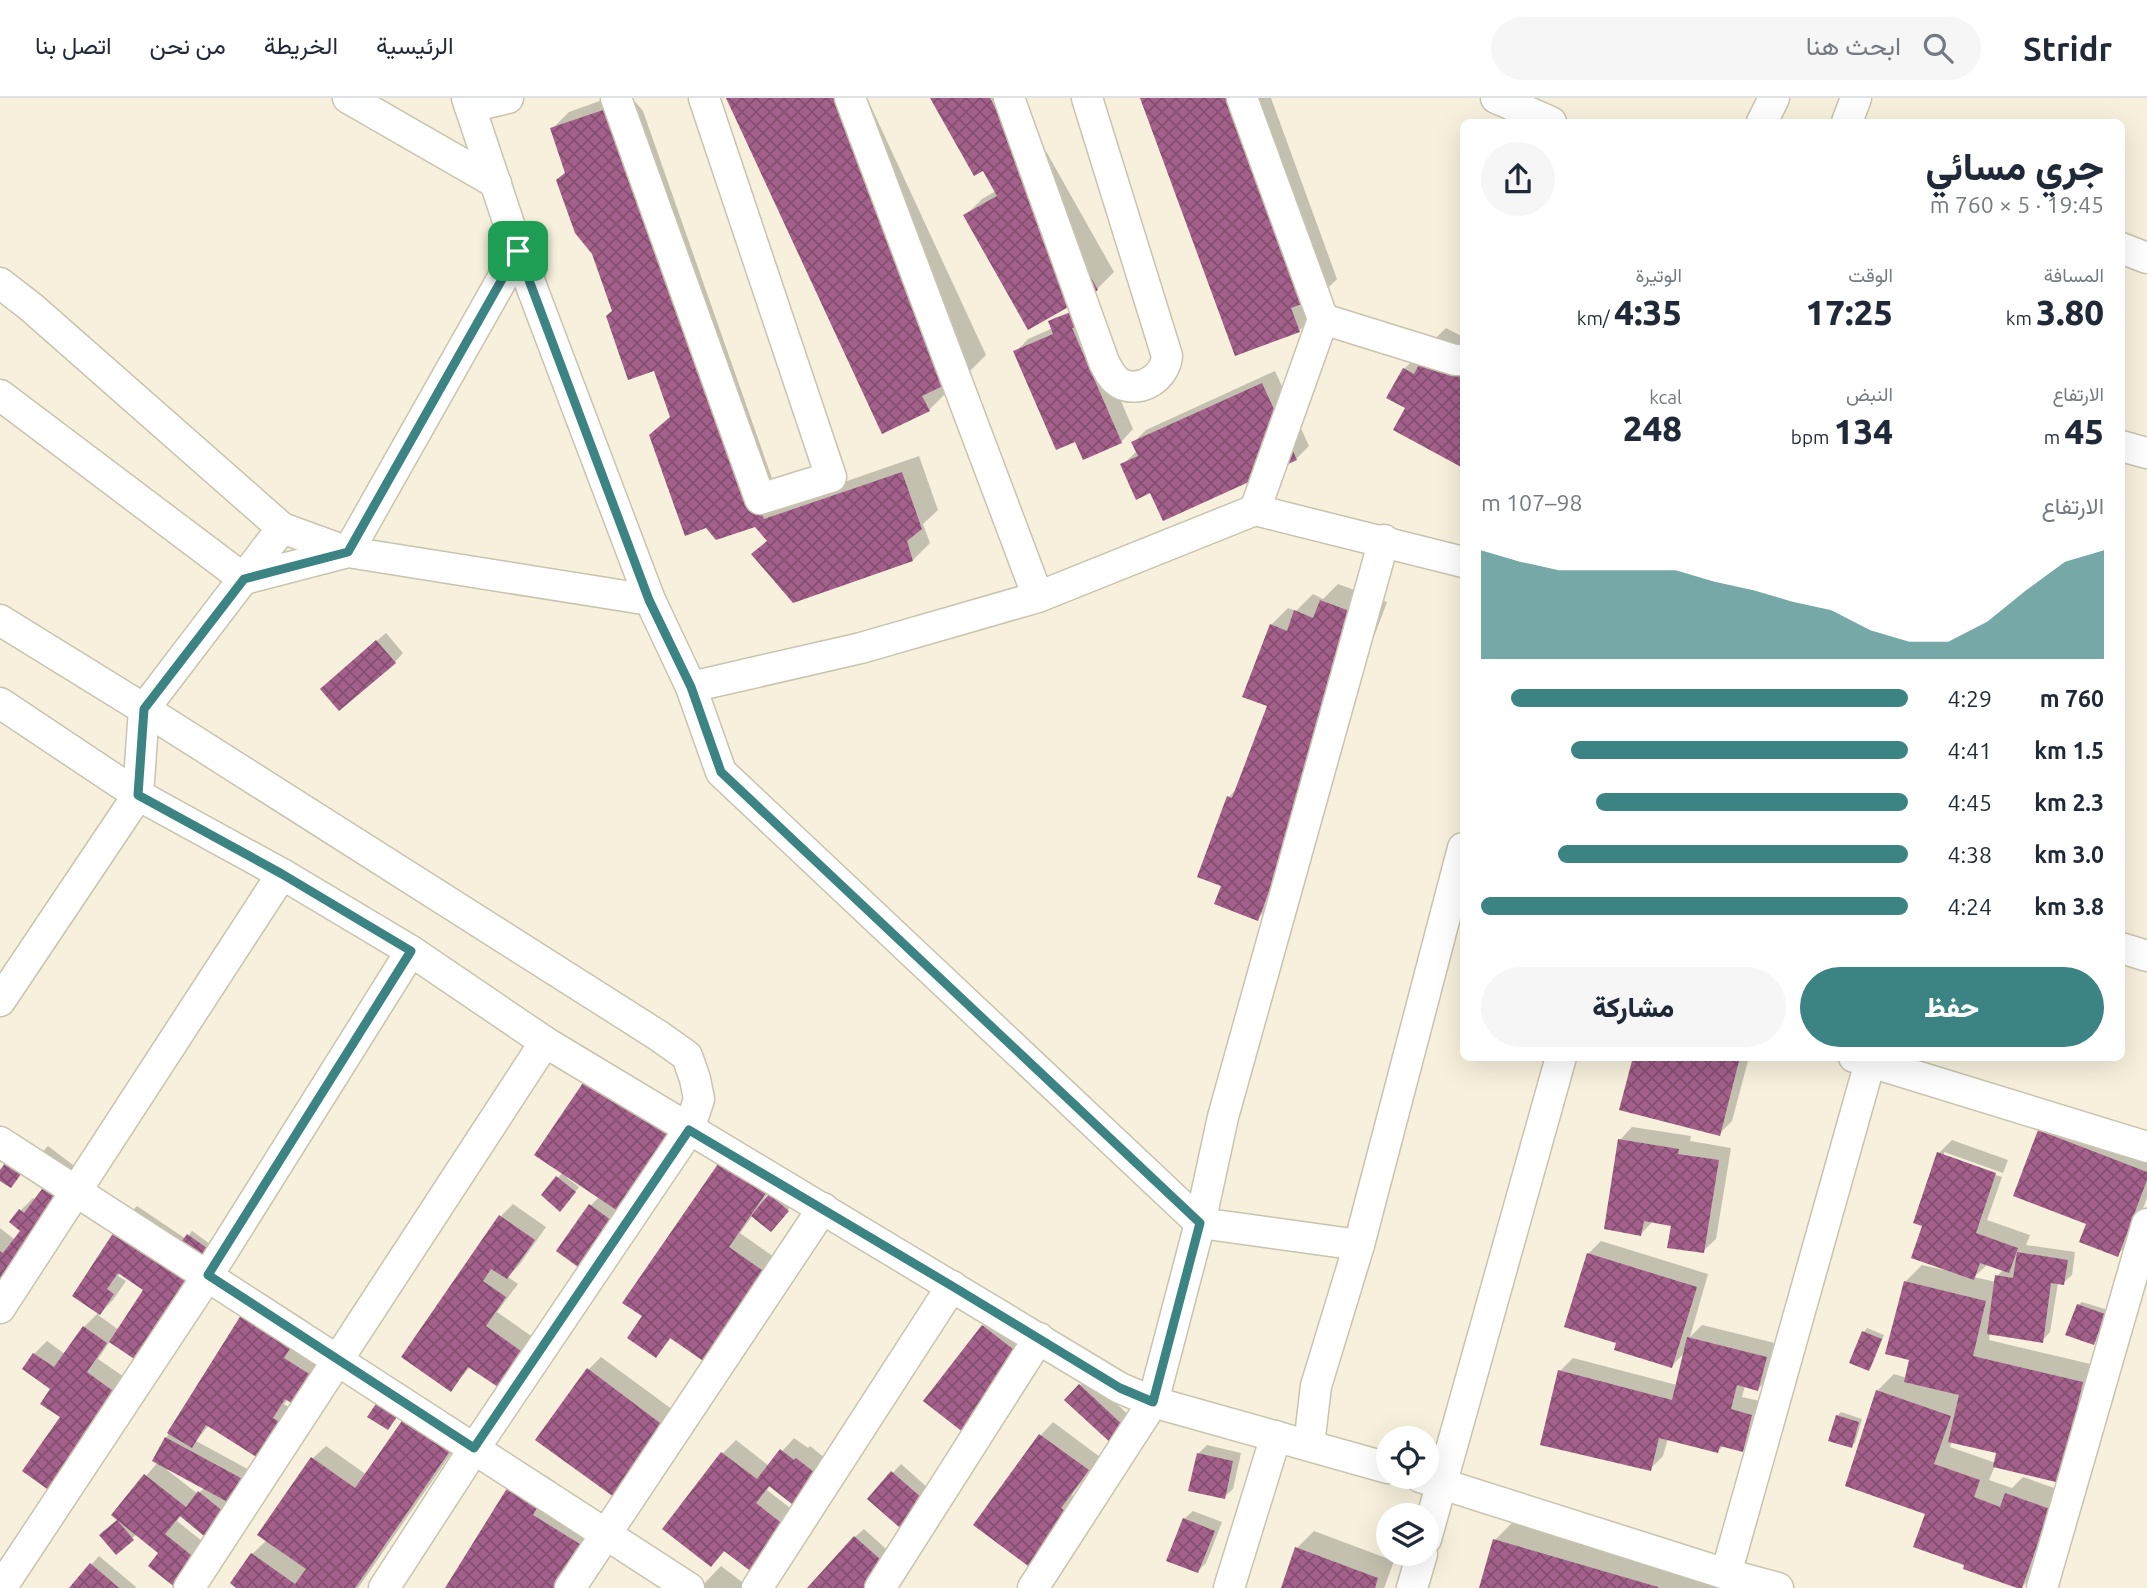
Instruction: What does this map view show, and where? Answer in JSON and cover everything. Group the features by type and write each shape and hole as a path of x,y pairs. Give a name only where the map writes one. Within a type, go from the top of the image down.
{"street":[{"path":"348,98 496,183"},
{"path":"508,98 469,103 518,251 649,600 691,687 721,772 1200,1223 1359,1245"},
{"path":"616,98 760,499 831,477 704,98"},
{"path":"850,98 1038,597"},
{"path":"1009,98 1104,362 1112,376 1122,384 1138,386 1150,383 1160,374 1166,366 1167,356 1087,98"},
{"path":"1242,98 1322,319 1255,510"},
{"path":"1496,98 1544,119"},
{"path":"1764,119 1774,98"},
{"path":"1847,119 1856,98"},
{"path":"2125,250 2147,258"},
{"path":"244,579 348,552 518,251"},
{"path":"0,283 282,528 348,552 649,600"},
{"path":"1322,319 1460,360"},
{"path":"0,395 244,579"},
{"path":"2125,447 2147,453"},
{"path":"691,687 861,649 1038,597 1255,510 1384,540 1460,561"},
{"path":"0,1001 138,795 144,709 282,528"},
{"path":"1033,1588 1153,1402 1200,1223 1223,1116 1384,540"},
{"path":"0,620 687,1056 699,1098 689,1130 474,1448 384,1588"},
{"path":"2,708 138,795 282,874 411,951 545,1042 1120,1388 1153,1402 1376,1465"},
{"path":"1309,1445 1316,1386 1359,1245 1460,859"},
{"path":"0,1308 282,874"},
{"path":"2125,949 2147,956"},
{"path":"1,1588 208,1275 411,951"},
{"path":"189,1588 545,1042"},
{"path":"1439,1454 1560,1061"},
{"path":"1727,1574 1861,1061"},
{"path":"1868,1061 2147,1147"},
{"path":"0,1142 689,1588"},
{"path":"570,1588 823,1208"},
{"path":"2042,1588 2147,1224"},
{"path":"757,1588 952,1286"},
{"path":"880,1588 1039,1338"},
{"path":"1229,1588 1276,1436"},
{"path":"1439,1483 1778,1588"},
{"path":"1412,1588 1418,1566"}],"building":[{"path":"726,98 843,98 970,373 922,396 930,411 882,434"},
{"path":"930,98 990,98 1098,290 1028,330 963,215 997,196 983,171 974,176"},
{"path":"1140,98 1248,98 1321,297 1291,308 1300,332 1235,356"},
{"path":"609,108 736,438 764,519 902,472 922,529 907,541 913,561 793,603 751,554 767,541 755,527 716,540 706,528 685,536 649,435 670,417 654,371 628,380 606,316 612,311 592,254 575,233 556,180 565,173 550,128"},
{"path":"1069,313 1075,327 1072,328 1122,443 1083,460 1075,442 1056,450 1013,351 1053,334 1048,321"},
{"path":"1432,340 1460,355 1460,466 1393,430 1405,408 1386,398 1403,368 1414,374"},
{"path":"1262,383 1297,460 1163,521 1150,493 1136,500 1120,464 1138,456 1131,442"},
{"path":"1320,600 1371,619 1258,921 1214,904 1221,886 1197,877 1227,796 1232,798 1267,706 1242,697 1270,624 1287,631 1294,610 1313,618"},
{"path":"376,640 396,663 339,711 320,689"},
{"path":"1632,1061 1739,1061 1720,1136 1619,1110"},
{"path":"589,1074 681,1136 627,1217 534,1155"},
{"path":"2038,1130 2147,1172 2147,1180 2118,1257 2079,1242 2086,1224 2013,1196"},
{"path":"1618,1139 1679,1149 1678,1154 1719,1160 1704,1253 1667,1248 1671,1226 1644,1221 1641,1236 1604,1229"},
{"path":"1937,1152 1996,1173 1976,1233 2018,1248 2009,1273 1980,1263 1974,1280 1911,1258 1922,1226 1913,1223"},
{"path":"8,1159 24,1170 11,1188 0,1181 0,1170"},
{"path":"720,1161 766,1193 729,1247 772,1277 715,1369 670,1338 656,1358 627,1338 642,1316 622,1303"},
{"path":"556,1176 576,1192 560,1212 541,1195"},
{"path":"45,1185 74,1188 0,1309 0,1251 3,1253 20,1231 9,1222 19,1209 24,1213"},
{"path":"769,1194 789,1211 771,1232 751,1216"},
{"path":"589,1204 619,1226 585,1272 556,1251"},
{"path":"499,1215 535,1240 507,1279 491,1269 483,1281 506,1297 486,1326 525,1354 501,1389 468,1367 451,1392 401,1357"},
{"path":"123,1218 216,1280 155,1373 109,1342 143,1290 118,1273 107,1289 114,1294 100,1315 72,1296"},
{"path":"187,1234 207,1248 199,1260 179,1245"},
{"path":"2017,1252 2068,1260 2064,1285 2051,1283 2043,1343 1987,1334 1995,1275 2013,1278"},
{"path":"1587,1253 1697,1287 1672,1368 1614,1350 1616,1343 1564,1327"},
{"path":"1904,1281 1986,1301 1973,1356 2083,1382 2060,1483 1993,1467 1996,1453 1948,1442 1959,1395 1904,1382 1909,1360 1885,1354"},
{"path":"248,1304 298,1336 284,1358 325,1384 307,1413 285,1399 273,1418 300,1435 277,1470 206,1425 192,1448 167,1433"},
{"path":"2077,1304 2105,1314 2094,1345 2065,1335"},
{"path":"982,1325 1032,1364 973,1440 923,1401"},
{"path":"83,1326 107,1343 87,1372 131,1404 64,1501 22,1471 60,1417 40,1404 50,1389 22,1369 33,1353 54,1367"},
{"path":"1862,1331 1882,1339 1869,1371 1849,1363"},
{"path":"1687,1337 1767,1357 1758,1391 1737,1385 1731,1409 1752,1415 1743,1452 1720,1446 1718,1453 1659,1438 1651,1471 1540,1445 1558,1370 1672,1400"},
{"path":"587,1368 676,1435 625,1505 535,1440"},
{"path":"1079,1384 1127,1429 1113,1445 1064,1400"},
{"path":"1876,1390 1951,1416 1934,1464 1980,1480 1974,1497 2000,1507 2005,1493 2050,1509 2022,1588 1963,1569 1964,1565 1913,1547 1925,1514 1845,1486"},
{"path":"384,1392 405,1405 388,1430 367,1417"},
{"path":"406,1415 452,1448 355,1588 236,1588 230,1583 251,1553 295,1584 306,1569 257,1535 311,1457 355,1488"},
{"path":"1836,1415 1859,1422 1852,1448 1828,1441"},
{"path":"1039,1434 1089,1470 1061,1508 1074,1518 1035,1571 973,1525"},
{"path":"165,1437 261,1489 248,1513 152,1461"},
{"path":"780,1449 829,1484 806,1515 769,1486 756,1503 795,1534 761,1579 724,1551 711,1567 662,1529 721,1452 757,1479"},
{"path":"1197,1453 1233,1461 1225,1499 1188,1491"},
{"path":"891,1471 938,1512 914,1540 867,1499"},
{"path":"144,1474 186,1507 198,1491 240,1525 221,1550 180,1516 165,1534 211,1571 176,1588 148,1566 158,1553 111,1515"},
{"path":"514,1477 544,1496 533,1515 596,1554 575,1588 445,1588"},
{"path":"1183,1518 1215,1531 1198,1573 1166,1561"},
{"path":"117,1520 134,1540 116,1555 99,1535"},
{"path":"854,1536 899,1576 888,1588 807,1588"},
{"path":"1493,1539 1658,1587 1658,1588 1479,1588"},
{"path":"1295,1547 1378,1578 1375,1588 1281,1588"},
{"path":"90,1563 119,1588 69,1588"}],"route":[{"path":"518,251 649,600 691,687 721,772 1200,1223 1153,1402 1120,1388 689,1130 474,1448 208,1275 411,951 282,874 138,795 144,709 244,579 348,552 518,251"}]}
